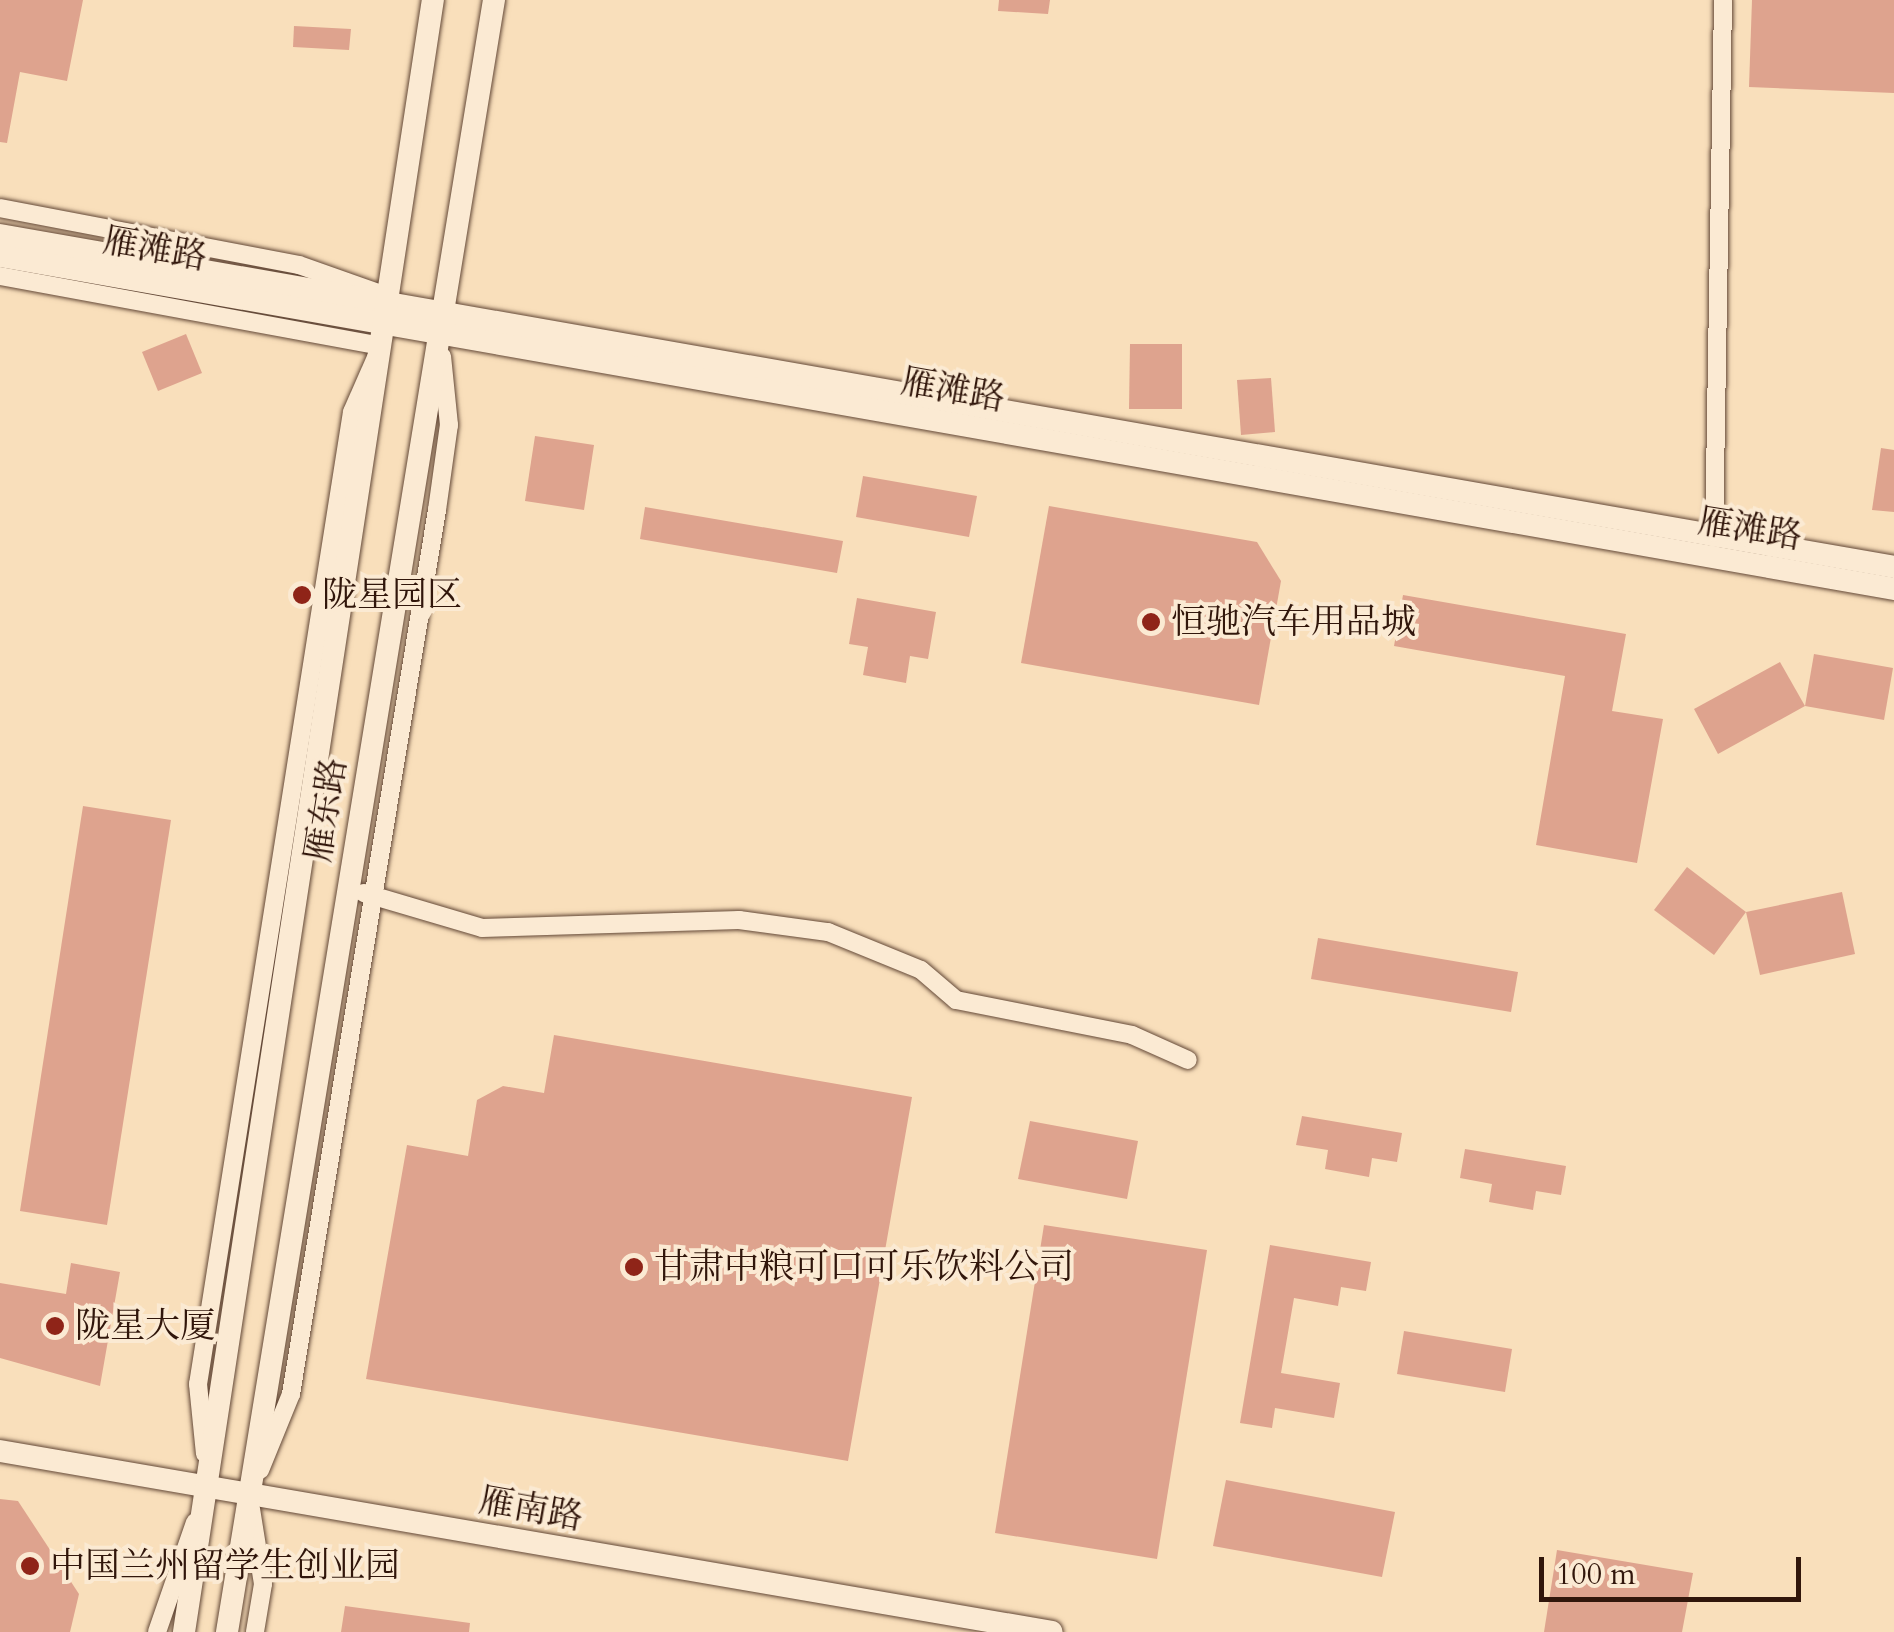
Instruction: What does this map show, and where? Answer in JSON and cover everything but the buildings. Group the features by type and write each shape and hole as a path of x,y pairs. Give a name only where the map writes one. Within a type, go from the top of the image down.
{"main road":[{"name":"雁东路","path":"184,1632 433,0"},
{"name":"雁东路","path":"227,1632 494,0"},
{"name":"雁滩路","path":"0,234 386,319"},
{"name":"雁滩路","path":"0,256 1894,567"},
{"name":"雁滩路","path":"441,326 1894,589"},
{"name":"雁南路","path":"0,1451 1052,1632"}],"street":[{"path":"1714,538 1723,0"},
{"name":"雁滩路","path":"0,208 299,265 386,319"},
{"name":"雁滩路","path":"0,276 386,319"},
{"path":"255,1632 263,1584 249,1496 291,1394 373,896 449,425 441,326"},
{"path":"349,888 482,928 739,920 828,932 920,970 956,1000 1132,1035 1188,1060"},
{"path":"156,1632 208,1488"}],"place":[{"name":"陇星园区","path":"302,595"},
{"name":"恒驰汽车用品城","path":"1151,622"},
{"name":"甘肃中粮可口可乐饮料公司","path":"634,1267"},
{"name":"陇星大厦","path":"55,1326"},
{"name":"中国兰州留学生创业园","path":"30,1566"}]}
